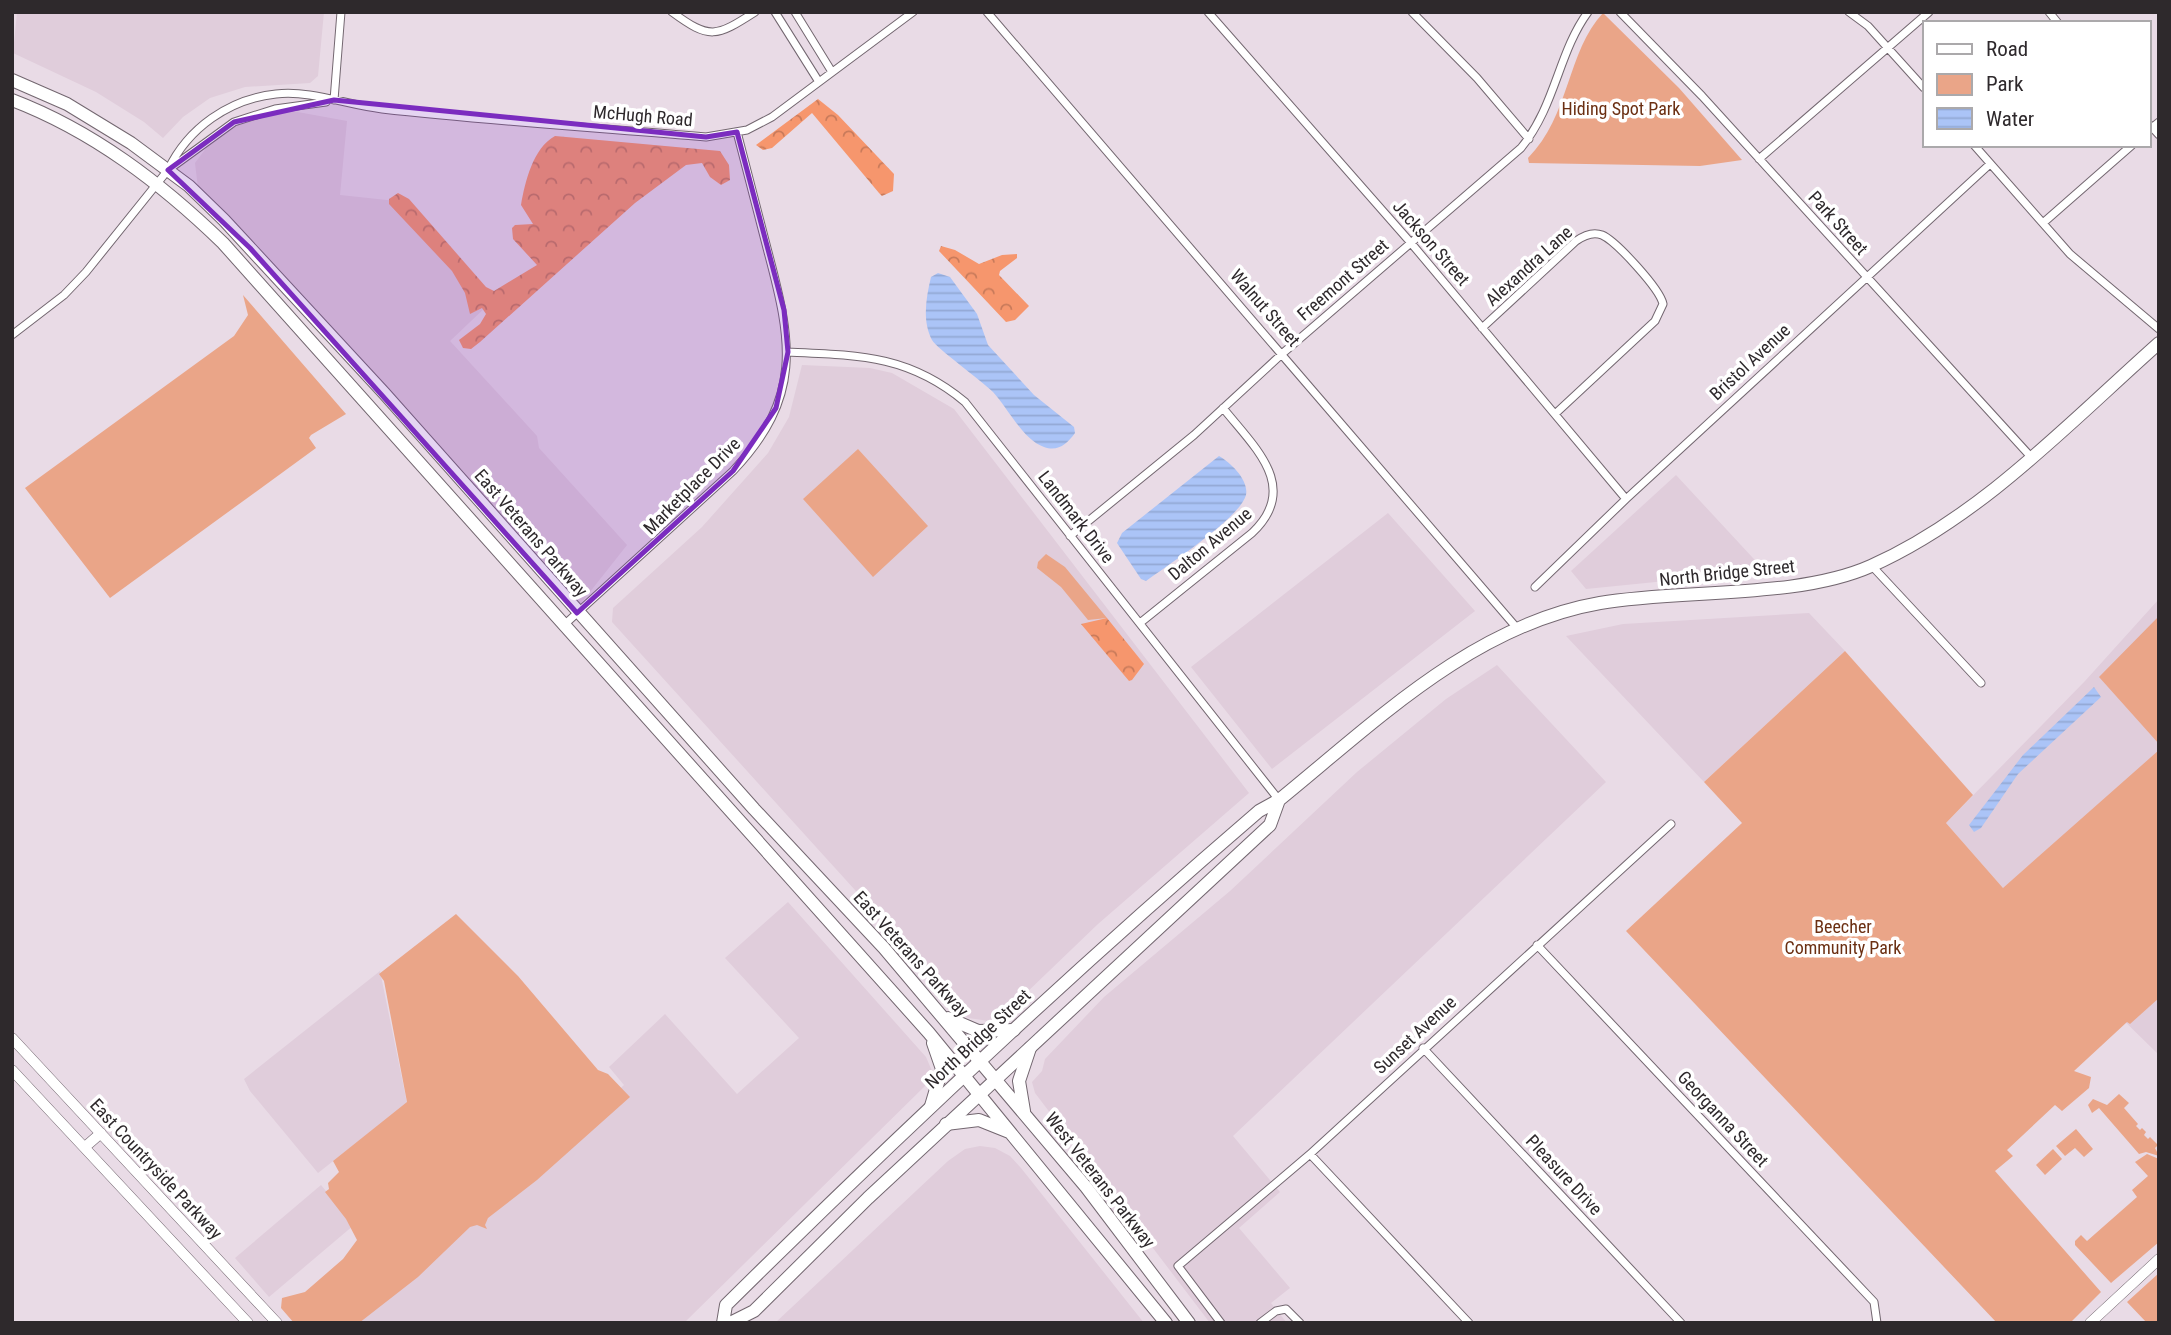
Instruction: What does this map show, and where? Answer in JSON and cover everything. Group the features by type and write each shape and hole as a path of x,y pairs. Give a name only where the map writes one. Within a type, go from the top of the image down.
{"main road":[{"name":"East Veterans Parkway","path":"12,80 102,124 196,192 384,393 578,613 981,1060"},
{"name":"East Veterans Parkway","path":"12,100 99,142 157,184 186,207 257,279 965,1074"},
{"name":"North Bridge Street","path":"723,1323 726,1305 931,1106 1138,915 1259,811 1279,800 1434,677 1516,627 1600,603 1798,584 1842,576 1872,566 1938,529 2031,457 2159,343"},
{"name":"North Bridge Street","path":"730,1323 754,1311 979,1093 1270,825 1279,800"},
{"path":"943,1015 978,1031 1014,1030"},
{"path":"929,1033 942,1069 931,1106"},
{"path":"1024,1112 1019,1081 1030,1046"},
{"name":"West Veterans Parkway","path":"981,1060 1112,1220 1189,1323"},
{"name":"West Veterans Parkway","path":"965,1074 1166,1323"},
{"path":"946,1125 979,1120 1013,1134"}],"street":[{"path":"334,100 341,12"},
{"path":"672,12 695,29 710,34 722,32 755,12"},
{"path":"775,12 819,82"},
{"path":"795,12 832,72"},
{"name":"McHugh Road","path":"12,335 64,295 168,170 179,147 199,127 230,107 278,94 334,100 379,109 706,137 737,132 772,117 913,12"},
{"name":"Walnut Street","path":"987,12 1516,627"},
{"name":"Jackson Street","path":"1208,12 1411,243 1626,499"},
{"path":"1412,12 1477,78 1529,139"},
{"name":"Freemont Street","path":"1070,536 1185,442 1529,139 1544,116 1574,38 1588,12"},
{"name":"Park Street","path":"1620,12 1667,59 2031,457"},
{"path":"1849,12 1889,47 1923,87"},
{"path":"1759,159 1928,12"},
{"name":"McHugh Road","path":"168,170 234,122 275,109 334,100"},
{"path":"2152,126 2159,135"},
{"name":"Marketplace Drive","path":"564,625 702,501 750,453 776,408 788,352 784,310 737,132"},
{"path":"1976,147 2091,274 2159,329"},
{"path":"2043,223 2130,147"},
{"name":"Bristol Avenue","path":"1535,587 1626,499 1990,164"},
{"name":"Alexandra Lane","path":"1482,328 1576,241 1588,234 1604,236 1657,290 1662,304 1655,321 1555,414"},
{"name":"Landmark Drive","path":"788,352 887,360 937,380 965,402 1279,800"},
{"name":"Dalton Avenue","path":"1140,623 1258,526 1275,501 1273,481 1265,461 1223,408"},
{"path":"1872,566 1981,683"},
{"name":"Sunset Avenue","path":"1221,1323 1178,1266 1310,1154 1671,824"},
{"name":"Georganna Street","path":"1537,945 1874,1301 1877,1321"},
{"name":"East Countryside Parkway","path":"12,1038 277,1323"},
{"name":"Pleasure Drive","path":"1423,1048 1681,1323"},
{"path":"12,1070 248,1323"},
{"path":"85,1147 100,1133"},
{"path":"1310,1154 1469,1323"},
{"path":"2091,1323 2159,1259"},
{"path":"1260,1323 1276,1311 1286,1309 1300,1323"}],"highlighted area":[{"path":"334,100 706,137 737,132 784,310 788,352 776,408 733,471 577,613 250,248 168,170 234,122"}],"shaded area":[{"path":"17,12 324,12 318,76 310,83 245,87 210,98 183,117 163,138 144,122 96,92 13,53"},
{"path":"292,111 347,121 340,195 396,201 489,304 450,341 537,436 539,448 627,545 578,607 198,188 195,163 210,143 234,125 260,116"},
{"path":"802,365 870,368 892,373 954,409 1249,793 1098,924 996,1022 968,1018 934,986 880,925 874,911 612,622 613,608 702,527 768,453 789,417"},
{"path":"1676,475 1765,571 1586,589 1571,571"},
{"path":"1388,513 1475,611 1272,769 1191,667"},
{"path":"2159,599 2159,1055 2012,911 2003,888 1946,823 2085,681"},
{"path":"1809,613 1845,651 1704,782 1566,636 1623,624"},
{"path":"1497,665 1606,782 1233,1136 1280,1192 1239,1228 1290,1288 1271,1303 1287,1323 1210,1323 1035,1093 1032,1082 1042,1071 1045,1059 1104,997 1230,891 1357,772 1446,699"},
{"path":"788,902 926,1057 932,1071 925,1086 684,1323 351,1323 474,1223 624,1085 609,1067 665,1014 737,1094 799,1038 725,958"},
{"path":"380,971 407,1103 318,1173 250,1091 244,1079"},
{"path":"980,1146 995,1148 1010,1156 1144,1323 775,1323 948,1161 965,1149"},
{"path":"321,1185 354,1225 269,1297 235,1258"}],"green space":[{"name":"Hiding Spot Park","path":"1603,13 1679,88 1742,160 1700,166 1529,163 1528,158 1542,141 1561,104 1582,46"},
{"path":"818,99 838,115 894,174 893,191 882,196 812,113 772,148 763,150 756,145"},
{"path":"555,136 720,151 729,165 730,180 721,185 710,177 702,163 686,165 635,203 480,342 471,349 463,348 459,340 480,324 486,314 482,308 470,314 465,293 452,271 389,204 389,199 398,193 409,199 486,287 494,291 537,265 513,239 512,228 515,225 533,224 521,205 525,186 536,157 547,141"},
{"path":"941,246 955,250 979,264 1002,255 1017,254 1017,258 1000,271 999,275 1029,306 1015,320 1006,322 939,251"},
{"path":"243,295 346,414 311,435 309,438 316,448 110,598 25,488 234,336 248,315"},
{"path":"858,449 928,526 873,577 803,499"},
{"path":"1046,554 1065,567 1107,618 1088,620 1061,587 1037,568 1038,562"},
{"path":"2159,616 2159,744 2099,677"},
{"path":"1107,618 1144,664 1132,680 1129,681 1081,624"},
{"name":"Beecher Community Park","path":"1845,651 1973,795 1946,823 2003,888 2159,750 2159,998 2130,1024 2127,1022 2074,1071 2091,1077 2089,1088 2062,1111 2055,1105 2007,1150 2013,1156 1995,1171 2101,1292 2070,1323 1997,1323 1626,931 1742,823 1704,782"},
{"path":"456,914 518,976 598,1070 608,1074 630,1097 537,1180 488,1218 485,1225 487,1229 477,1225 470,1227 418,1277 359,1323 294,1323 281,1308 282,1298 305,1292 343,1259 357,1240 346,1219 325,1192 329,1189 328,1183 339,1172 333,1161 407,1102 384,981 379,974"},
{"path":"2119,1094 2129,1103 2124,1108 2138,1124 2136,1126 2140,1130 2142,1128 2146,1132 2144,1135 2158,1145 2155,1148 2159,1156 2146,1152 2139,1154 2099,1108 2092,1113 2088,1105 2093,1099 2107,1105"},
{"path":"2076,1129 2093,1149 2084,1157 2075,1148 2065,1156 2056,1146"},
{"path":"2053,1149 2062,1159 2045,1175 2036,1165"},
{"path":"2147,1154 2159,1159 2159,1242 2111,1283 2075,1245 2075,1241 2081,1235 2087,1241 2137,1197 2132,1190 2148,1176 2135,1162"},
{"path":"2159,1273 2159,1323 2147,1323 2127,1302"}],"water":[{"path":"938,273 950,277 977,314 988,345 1034,395 1074,427 1075,433 1065,444 1058,448 1044,447 1029,438 993,392 932,340 927,325 926,301 931,277"},
{"path":"1219,456 1234,467 1245,484 1246,495 1241,505 1218,528 1186,553 1146,581 1141,579 1117,543 1122,533"},
{"path":"2094,687 2101,697 2018,774 1981,828 1974,832 1969,825 2023,755"}]}
